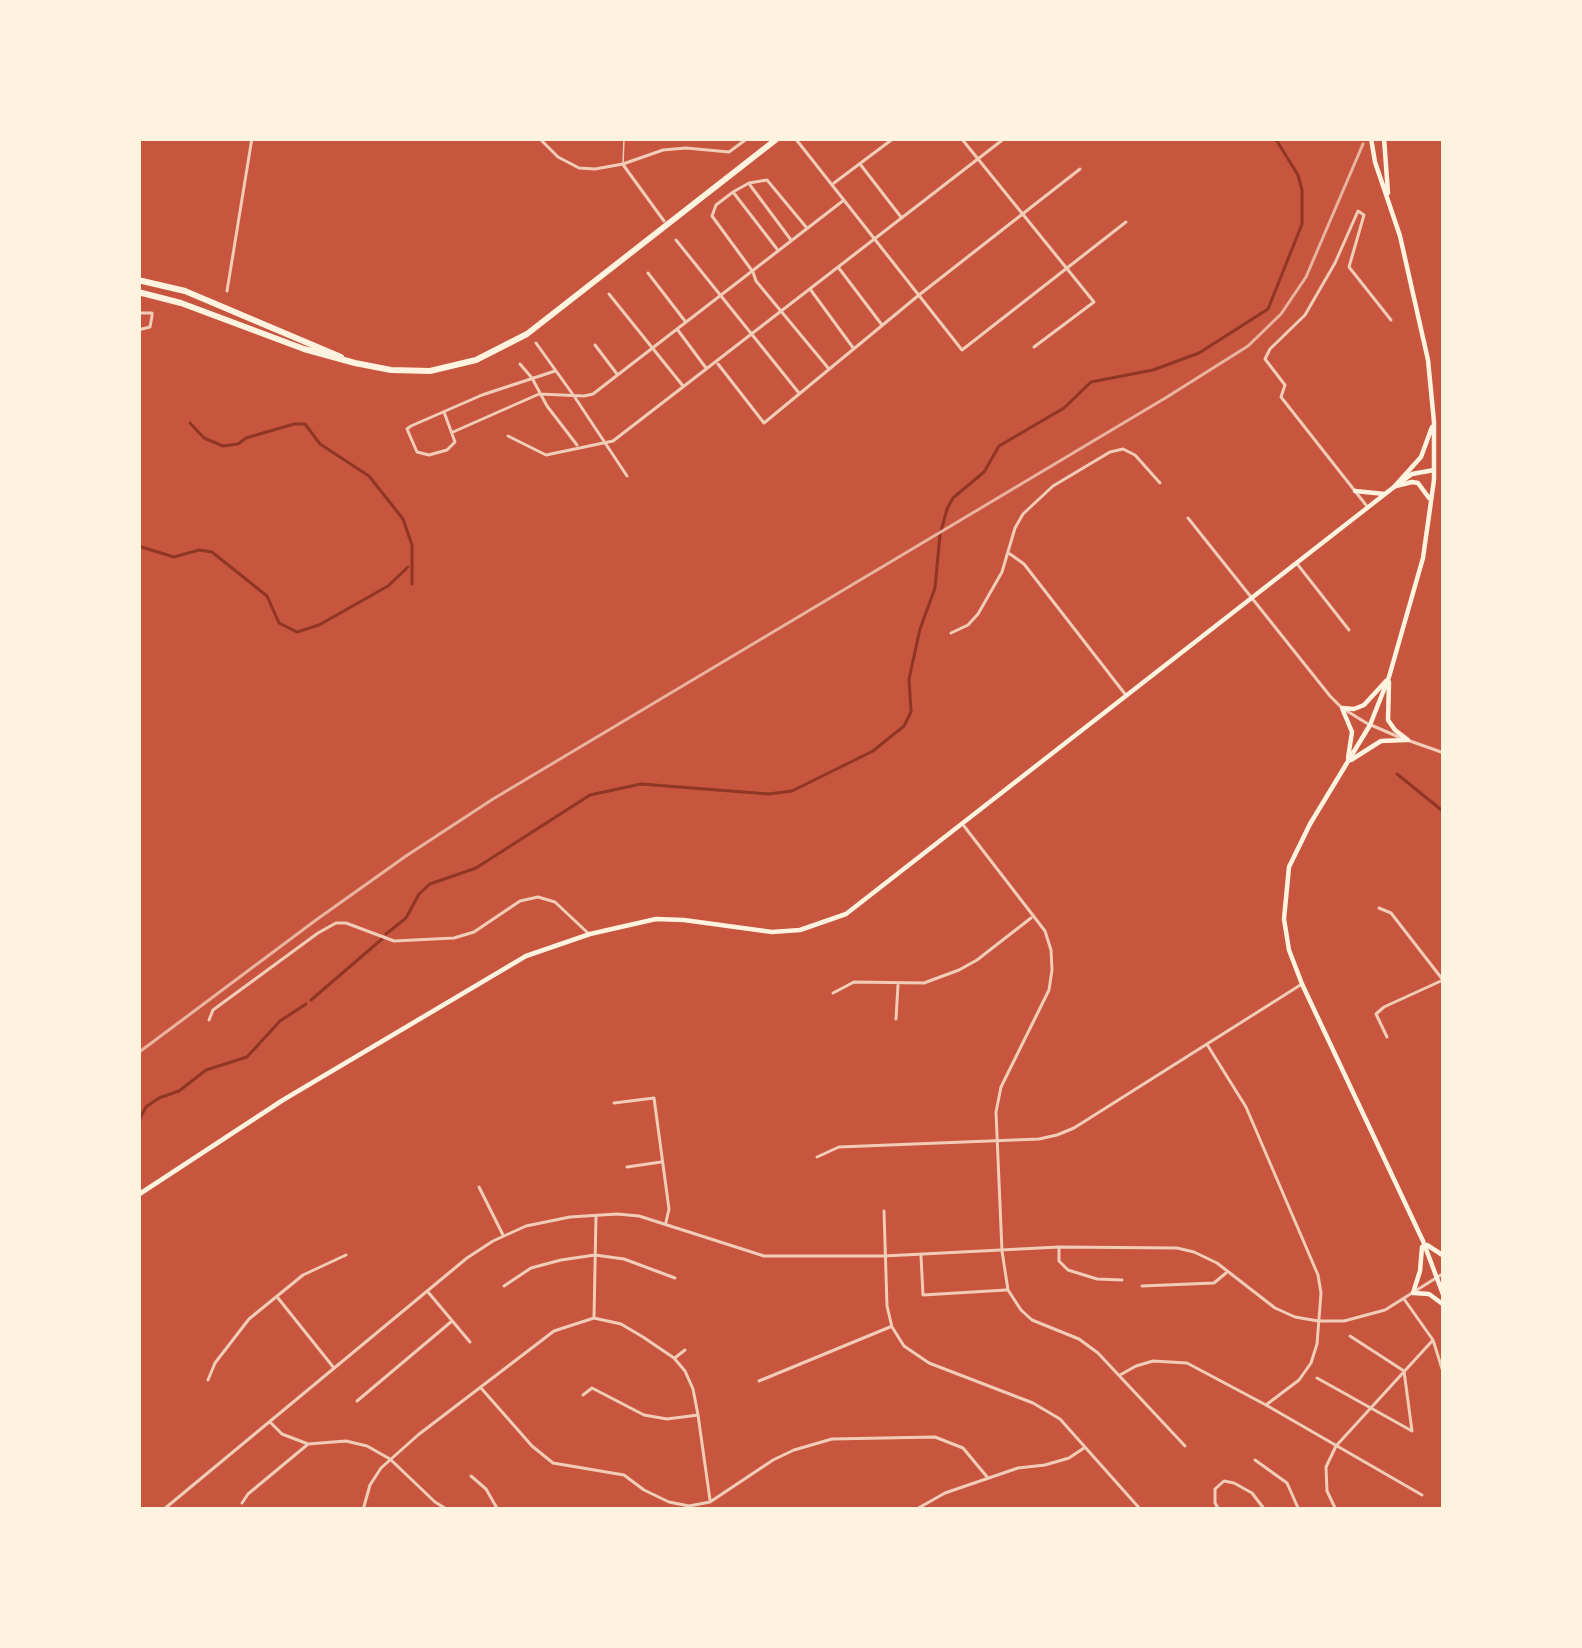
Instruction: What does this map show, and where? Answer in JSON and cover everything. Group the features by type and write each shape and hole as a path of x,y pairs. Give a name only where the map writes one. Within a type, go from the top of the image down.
{"highway":[{"path":"138,292 355,363 430,371 476,360 539,325 778,138"},
{"path":"138,280 184,291 355,363"}],"main road":[{"path":"1371,138 1427,360 1434,422 1431,504 1416,587 1389,676 1370,724 1289,867 1285,933 1302,983 1441,1275 1444,1301"},
{"path":"1384,138 1389,199"},
{"path":"1394,487 1421,457 1434,422"},
{"path":"138,1195 234,1130 503,968 543,950 656,920 772,932 800,930 846,914 1394,487 1412,474 1434,470"},
{"path":"1394,487 1418,483 1431,504"},
{"path":"1355,490 1385,494"},
{"path":"1342,708 1364,704 1389,676"},
{"path":"1389,676 1388,720 1408,740"},
{"path":"1342,708 1351,726 1347,764"},
{"path":"1347,764 1375,743 1408,740"},
{"path":"1423,1241 1444,1256"},
{"path":"1423,1241 1413,1294 1444,1301"}],"street":[{"path":"227,291 252,138"},
{"path":"538,138 579,168 623,164 663,150 729,152 748,138"},
{"path":"795,138 962,350 1126,222"},
{"path":"833,184 894,138"},
{"path":"961,138 1094,302 1034,347"},
{"path":"508,436 546,455 615,439 1005,138"},
{"path":"623,164 666,224"},
{"path":"860,164 902,219"},
{"path":"717,363 764,423 1079,169"},
{"path":"807,229 772,183 757,180 716,205 712,216 756,281 830,370"},
{"path":"749,183 793,241"},
{"path":"733,193 778,252"},
{"path":"452,432 539,394 593,394 845,200"},
{"path":"1368,508 1281,397 1285,385 1265,358 1305,315 1336,263 1358,211 1364,215 1349,267 1391,320"},
{"path":"676,240 800,395"},
{"path":"838,267 883,327"},
{"path":"648,273 686,323"},
{"path":"810,289 855,350"},
{"path":"609,295 684,388"},
{"path":"138,313 152,316 150,327 138,330"},
{"path":"677,329 708,370"},
{"path":"536,343 627,476"},
{"path":"595,345 618,375"},
{"path":"520,364 578,448"},
{"path":"444,412 454,442 447,450 425,456 413,448 406,429 444,412 482,395 555,371"},
{"path":"951,633 968,626 978,614 997,584 1016,528 1033,502 1053,486 1123,449 1135,455 1160,483"},
{"path":"1188,518 1342,708 1370,724 1444,752"},
{"path":"1008,553 1024,564 1126,697"},
{"path":"1297,564 1349,630"},
{"path":"963,825 1034,915 1051,950 1052,970 1040,1010 1001,1087 996,1112 1008,1290 1032,1320 1098,1353 1185,1446"},
{"path":"209,1020 213,1010 336,923 394,941 454,938 474,932 520,901 538,897 555,902 590,934"},
{"path":"1379,908 1391,913 1443,981 1376,1014 1387,1037"},
{"path":"833,993 854,982 924,983 959,970 1034,915"},
{"path":"896,1019 898,983"},
{"path":"817,1157 838,1148 1040,1139 1074,1128 1302,983"},
{"path":"1206,1043 1246,1107 1318,1275 1321,1293 1311,1363 1299,1380 1266,1405"},
{"path":"614,1102 654,1098 669,1209 665,1224"},
{"path":"627,1167 664,1162"},
{"path":"479,1186 504,1236"},
{"path":"884,1211 887,1306 892,1327 904,1346 928,1363 1033,1402 1060,1419 1140,1510"},
{"path":"594,1318 596,1214"},
{"path":"163,1510 467,1258 526,1226 596,1214 639,1216 764,1256 1177,1248 1195,1252 1228,1271 1275,1308 1318,1321 1366,1316 1441,1275"},
{"path":"1059,1247 1059,1261 1068,1270 1122,1280"},
{"path":"921,1254 923,1295 1008,1290"},
{"path":"208,1380 214,1364 249,1319 303,1275 346,1255"},
{"path":"504,1286 531,1268 595,1256 624,1259 675,1278"},
{"path":"1142,1286 1214,1283 1228,1271"},
{"path":"427,1290 470,1342"},
{"path":"277,1296 334,1367"},
{"path":"1404,1299 1433,1340 1444,1375"},
{"path":"363,1510 370,1485 418,1435 554,1331 594,1318 621,1324 674,1358 693,1389 710,1502"},
{"path":"357,1401 452,1321"},
{"path":"759,1382 892,1327"},
{"path":"1350,1336 1404,1371 1412,1431"},
{"path":"1336,1510 1327,1491 1326,1467 1336,1447 1433,1340"},
{"path":"674,1358 685,1350"},
{"path":"1119,1376 1153,1361 1187,1363 1422,1495"},
{"path":"1317,1378 1418,1438"},
{"path":"481,1388 553,1463 624,1475 669,1502 689,1506 710,1502 773,1460 832,1439 935,1437 963,1448 988,1478"},
{"path":"584,1395 592,1388 644,1415 667,1419 698,1415"},
{"path":"269,1421 282,1434 308,1444 367,1446 390,1459 448,1510"},
{"path":"242,1503 308,1444"},
{"path":"915,1510 945,1493 1018,1468 1070,1458 1085,1447"},
{"path":"1255,1460 1287,1484 1299,1510"},
{"path":"471,1477 498,1510"},
{"path":"1220,1510 1215,1489 1224,1481 1252,1493 1265,1510"}],"lane":[{"path":"623,164 624,138"}],"waterway":[{"path":"386,934 406,918 430,884 476,868 590,795 641,784 769,794 792,791 873,751 904,726 911,712 909,679 935,588 940,535 953,498 984,472 999,446 1064,408 1091,382 1153,370 1199,353 1268,309 1302,224 1298,175 1275,138"},
{"path":"190,423 204,438 223,446 305,424 320,444 369,476 403,519 412,545 412,584"},
{"path":"138,546 174,557 199,550 212,552 267,596 279,623 297,632 319,625 388,586 408,567"},
{"path":"1397,774 1444,812"},
{"path":"311,1000 382,939"},
{"path":"138,1133 146,1107 179,1091 206,1070 247,1057 280,1021 306,1004"}],"railway":[{"path":"138,1053 316,920 493,799 1248,346 1281,314 1306,277 1363,144"}]}
